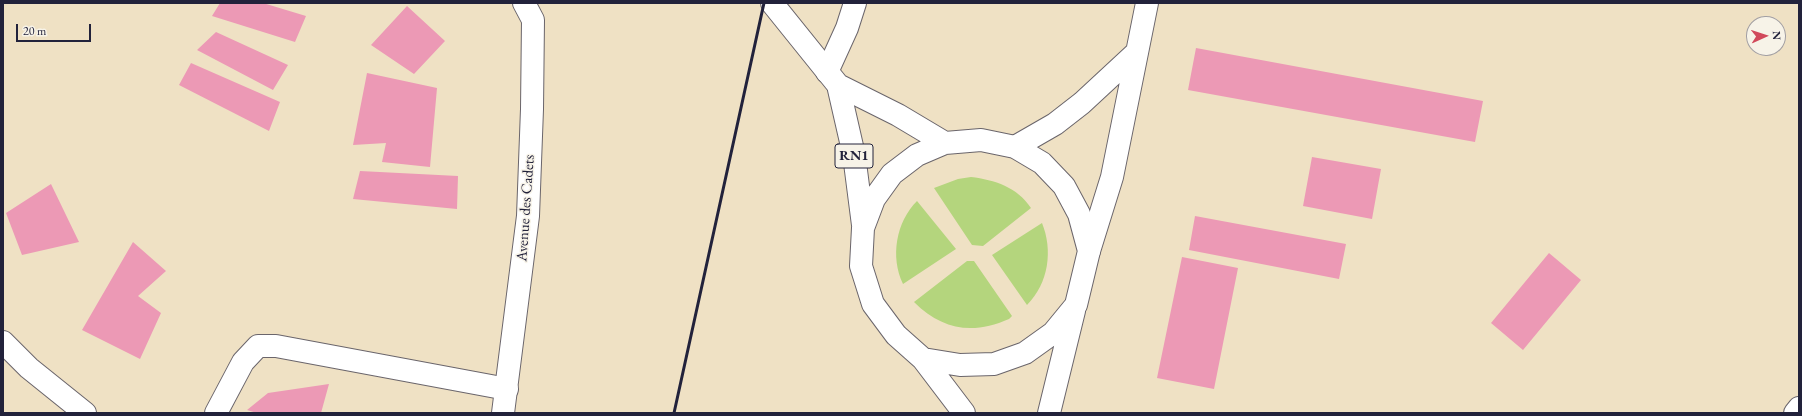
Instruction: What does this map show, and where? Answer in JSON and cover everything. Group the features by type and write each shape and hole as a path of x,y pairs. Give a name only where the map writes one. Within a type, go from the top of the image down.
{"main road":[{"name":"RN1","path":"772,3 833,78 945,143"},
{"path":"833,78 854,3"},
{"path":"1049,413 1089,251 1112,177 1147,3"},
{"name":"Avenue des Cadets","path":"502,413 507,389 528,216 532,109 532,9"},
{"path":"1015,148 1055,124 1082,103 1137,52"},
{"name":"RN1","path":"833,78 854,155 863,228"},
{"path":"964,413 923,359 896,335 873,304 861,266 863,228 874,199 892,174 917,155 945,143 981,140 1015,148 1042,163 1064,186 1079,214 1089,251"},
{"path":"923,359 960,366 994,364 1025,353 1053,333 1076,305"},
{"path":"3,342 29,368 85,413"},
{"path":"216,413 243,362 258,346 276,346 507,389"},
{"path":"1795,413 1799,408"}],"green space":[{"path":"971,177 989,180 1005,186 1019,195 1031,208 983,246 972,245 934,188 958,179"},
{"path":"917,201 956,249 903,284 897,263 897,240 904,219"},
{"path":"1042,223 1047,244 1047,266 1040,287 1027,305 992,255"},
{"path":"967,261 974,261 1012,316 1009,319 983,327 958,327 936,319 914,302"}],"building":[{"path":"220,3 263,3 306,16 295,42 212,16"},
{"path":"407,6 445,41 414,74 371,45"},
{"path":"216,32 288,65 273,90 197,50"},
{"path":"1196,48 1483,101 1475,142 1188,90"},
{"path":"191,63 280,102 269,131 179,85"},
{"path":"367,73 437,88 430,167 382,162 386,143 353,145"},
{"path":"1312,157 1381,169 1372,219 1303,206"},
{"path":"360,171 458,176 457,209 353,199"},
{"path":"51,184 79,242 22,255 6,213"},
{"path":"1195,216 1346,244 1339,279 1189,250"},
{"path":"133,242 166,271 138,296 161,313 140,359 82,330"},
{"path":"1549,253 1581,280 1523,350 1491,323"},
{"path":"1182,257 1238,268 1214,389 1157,378"},
{"path":"329,384 321,413 257,413 247,410 268,393"}],"railway":[{"path":"674,413 764,3"}]}
